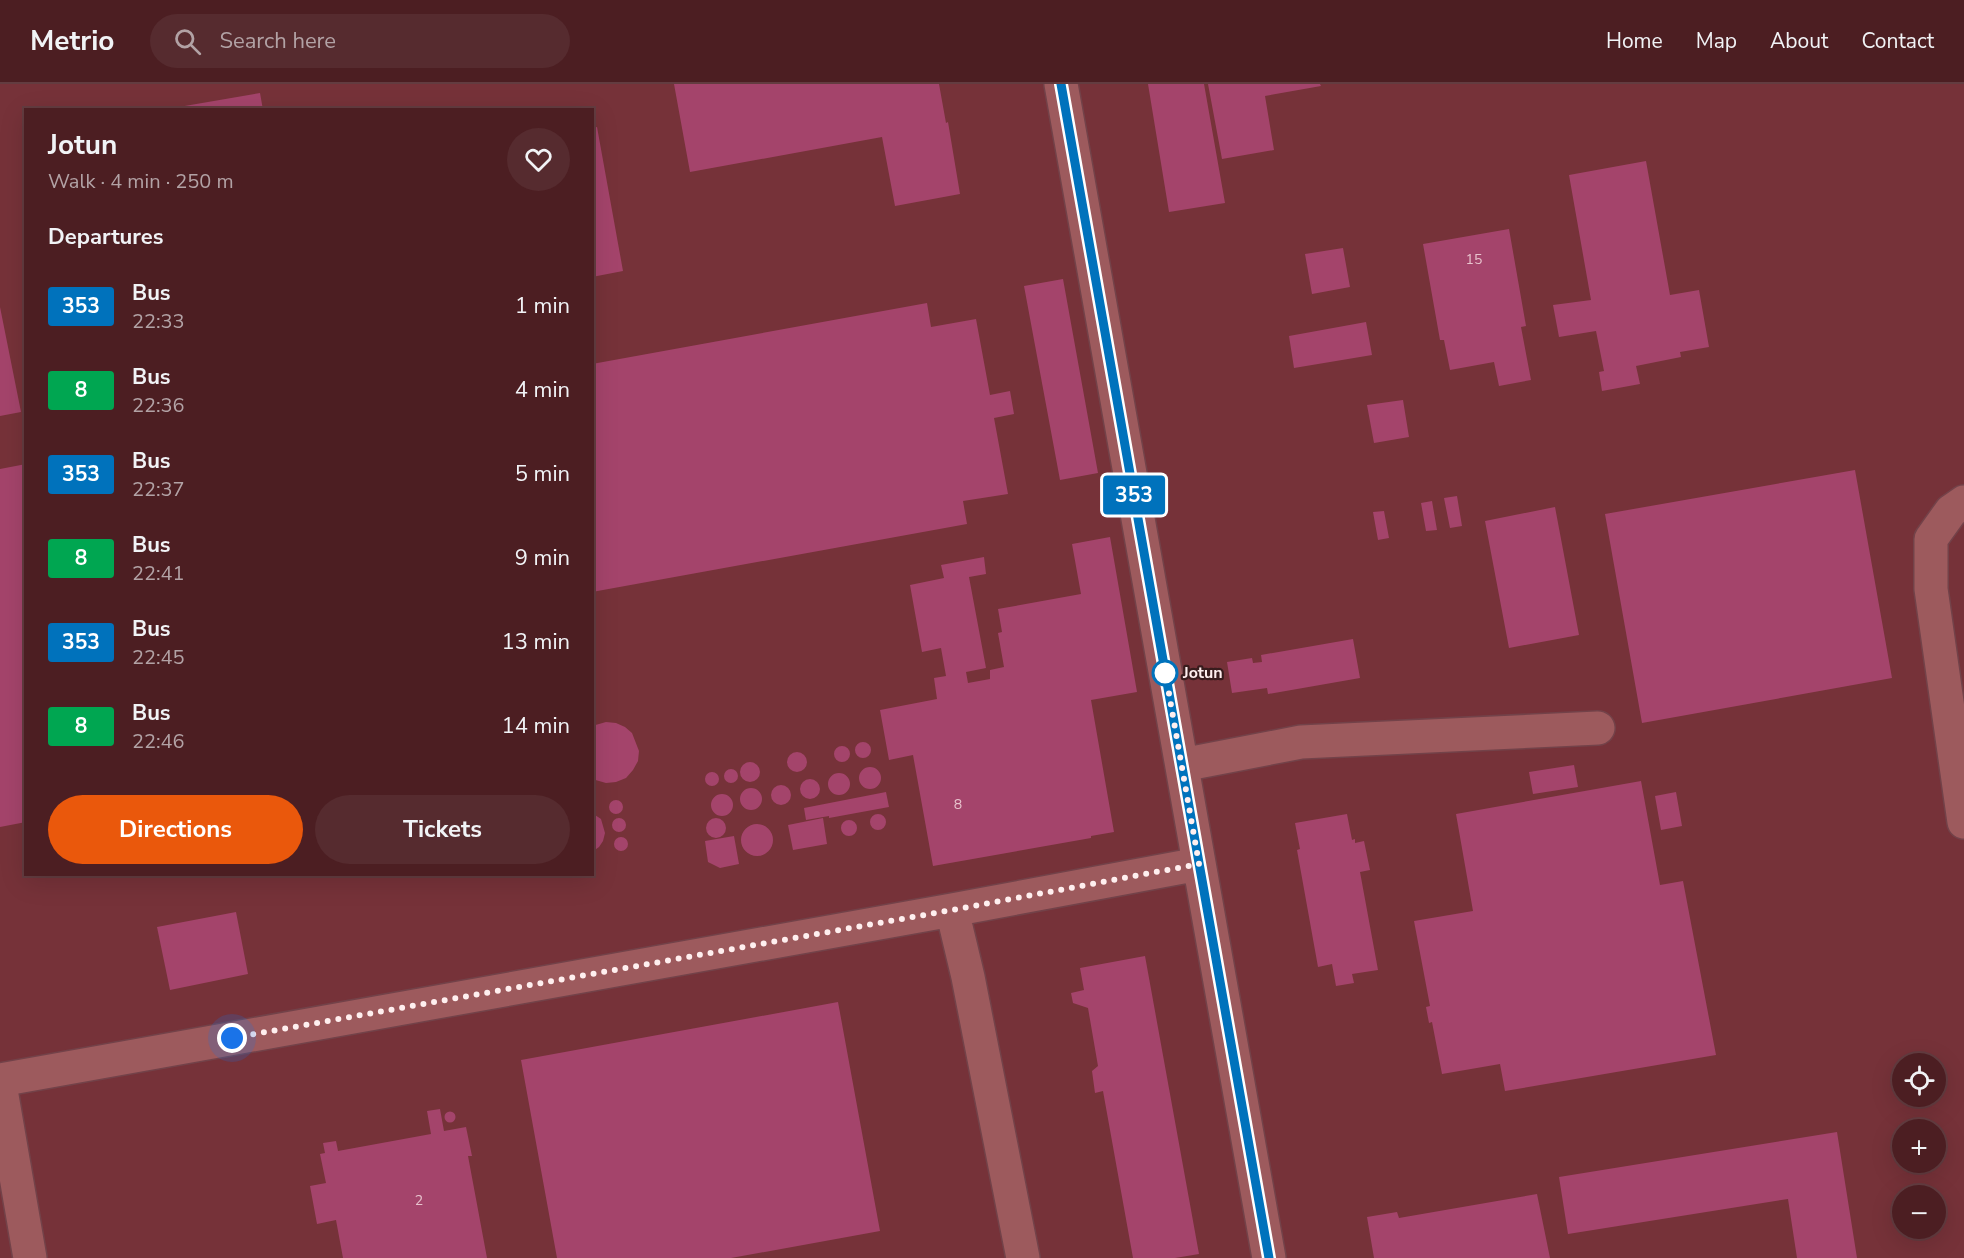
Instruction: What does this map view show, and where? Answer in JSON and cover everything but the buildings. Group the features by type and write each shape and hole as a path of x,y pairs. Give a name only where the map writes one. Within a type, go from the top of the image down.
{"street":[{"path":"1061,84 1269,1258"},
{"path":"1964,502 1951,511 1931,539 1931,589 1964,822"},
{"path":"1182,765 1301,742 1598,728"},
{"path":"0,1080 1199,864"},
{"path":"952,910 968,977 1023,1258"},
{"path":"0,1084 30,1258"}],"shaded area":[{"path":"0,84 1964,84 1964,1258 0,1258"}],"bus line":[{"name":"353","path":"1061,84 1269,1258"}],"place":[{"name":"Jotun","path":"1165,673"}],"route":[{"path":"232,1038 1199,864 1165,671 1165,673"}]}
